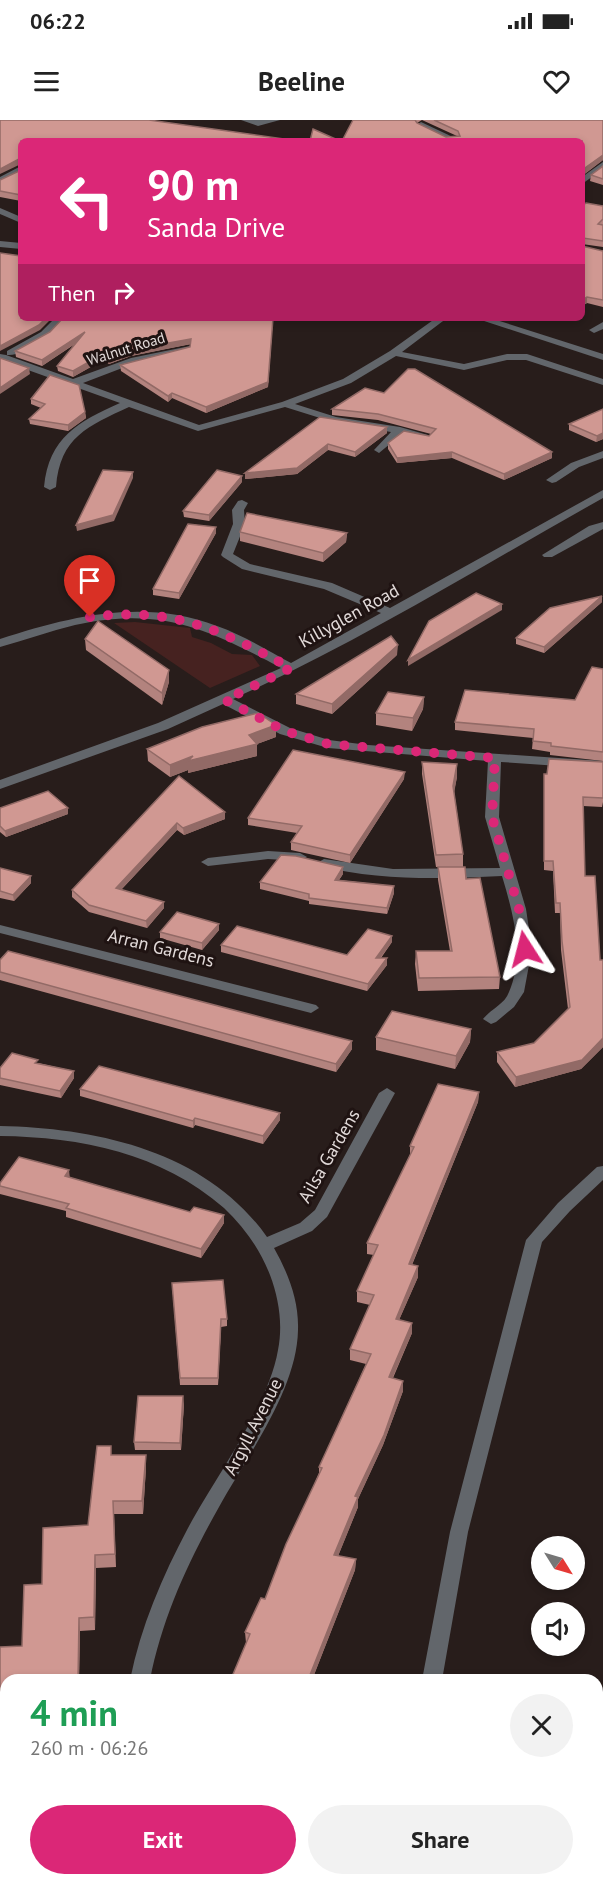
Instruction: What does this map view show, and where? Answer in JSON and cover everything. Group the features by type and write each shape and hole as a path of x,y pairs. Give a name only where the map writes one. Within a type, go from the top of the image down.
{"street":[{"path":"245,120 258,123 276,120"},
{"path":"421,125 448,138"},
{"path":"585,179 603,165"},
{"path":"0,181 18,172"},
{"path":"0,211 18,219"},
{"path":"0,244 18,246"},
{"name":"Walnut Road","path":"1,358 45,334 57,321"},
{"name":"Walnut Road","path":"1,358 76,382 198,428 286,404 347,381 394,353 438,321"},
{"path":"489,321 603,357"},
{"path":"603,325 594,330 603,333"},
{"name":"Walnut Road","path":"76,382 135,360 186,348"},
{"path":"394,353 464,367 507,357 527,357 603,382"},
{"path":"50,487 53,458 65,441 88,423 131,402"},
{"path":"286,404 324,419 429,436"},
{"path":"379,450 400,430"},
{"path":"552,480 575,465 603,454"},
{"name":"Killyglen Road","path":"0,785 141,734 225,700 291,668 601,496"},
{"path":"242,503 238,510 239,524 226,555 246,567 328,586 392,613"},
{"path":"548,555 592,528 603,525"},
{"path":"0,643 49,626 90,617 152,615 210,627 291,668"},
{"path":"225,700 285,731 328,744 603,765"},
{"path":"491,1019 509,1004 517,992 525,949 519,909 492,817 495,758"},
{"path":"208,862 268,855 296,856 360,872 387,875 508,872"},
{"name":"Arran Gardens","path":"0,929 311,1008"},
{"name":"Ailsa Gardens","path":"265,1245 306,1227 321,1213 387,1093"},
{"name":"Argyll Avenue","path":"0,1131 44,1132 109,1142 162,1161 192,1177 230,1204 250,1224 265,1245 288,1308 290,1337 283,1367 267,1406 172,1583 144,1656 141,1674"},
{"path":"433,1674 459,1532 534,1240 564,1207 603,1171"}],"shaded area":[{"path":"135,622 190,628 192,637 211,643 232,654 252,655 260,666 210,688 114,623"}],"building":[{"path":"0,120 149,120 277,138 18,138 18,160 0,169"},
{"path":"353,120 415,120 446,137 460,136 458,131 434,120 603,120 603,155 585,168 585,138 344,138"},
{"path":"313,129 333,138 311,138"},
{"path":"603,166 603,179 591,175"},
{"path":"18,171 18,194 0,191 0,180"},
{"path":"585,204 603,206 603,219 598,224 603,225 603,241 585,238"},
{"path":"585,247 603,251 603,300 585,298"},
{"path":"0,253 18,256 18,321 43,321 0,346"},
{"path":"60,321 273,321 268,382 206,407 172,393 168,396 120,365 190,347 191,339 130,350 109,358 103,354 73,371 57,366 85,332 42,360 15,351 50,332"},
{"path":"0,358 29,368 0,388"},
{"path":"408,369 415,369 552,452 504,474 452,452 397,458 388,443 404,431 429,436 436,429 378,414 332,409 365,388 384,393"},
{"path":"50,375 79,385 85,412 68,425 29,419 45,404 31,399"},
{"path":"603,409 603,433 597,436 569,424"},
{"path":"320,417 387,427 355,452 328,444 297,468 245,473"},
{"path":"103,470 133,472 113,515 76,525"},
{"path":"217,470 242,476 209,515 183,511"},
{"path":"247,513 347,533 323,553 240,532"},
{"path":"188,524 216,527 179,593 153,589"},
{"path":"476,593 502,604 408,660 429,621"},
{"path":"602,596 544,647 516,638 550,608"},
{"path":"98,621 169,670 162,693 85,639"},
{"path":"391,636 398,645 332,704 296,694"},
{"path":"592,667 603,669 603,752 551,746 551,743 533,741 534,729 455,722 465,690 575,700"},
{"path":"388,692 424,697 413,718 376,713"},
{"path":"258,713 276,725 249,735 257,744 188,761 193,756 170,765 147,749 202,727"},
{"path":"293,750 405,772 350,855 291,842 302,826 248,818"},
{"path":"549,759 603,762 603,798 583,797 585,876 595,876 600,960 603,960 603,1038 582,1060 516,1077 497,1052 534,1043 570,1007 560,903 556,903 553,861 544,861 544,774 547,774"},
{"path":"422,762 457,764 453,786 463,854 436,855"},
{"path":"179,776 225,812 183,828 177,823 116,888 164,902 146,921 89,905 72,890"},
{"path":"48,791 68,808 5,831 0,826 0,808"},
{"path":"281,855 296,856 343,867 335,880 394,886 387,908 309,898 309,894 260,882"},
{"path":"438,867 465,867 466,879 480,878 500,977 419,978 416,951 452,951"},
{"path":"0,868 31,876 13,895 0,891"},
{"path":"177,912 219,924 202,943 160,932"},
{"path":"237,926 347,955 368,929 392,936 376,958 387,958 368,984 221,945"},
{"path":"8,951 352,1041 336,1064 0,972 0,960"},
{"path":"392,1011 471,1029 456,1056 376,1037"},
{"path":"12,1053 38,1060 35,1063 74,1071 60,1091 0,1078 0,1068"},
{"path":"99,1066 280,1113 263,1136 195,1118 193,1121 80,1089"},
{"path":"438,1084 479,1092 409,1264 418,1266 396,1319 412,1323 389,1377 403,1381 384,1435 355,1496 358,1497 334,1555 356,1559 310,1674 233,1674 250,1634 245,1632 261,1598 265,1599 286,1544 322,1468 319,1467 371,1354 350,1349 374,1295 357,1291 378,1245 367,1243 414,1147 410,1146"},
{"path":"19,1157 69,1170 65,1176 190,1212 194,1207 224,1215 201,1249 66,1208 69,1204 0,1186"},
{"path":"223,1280 227,1319 221,1319 218,1378 180,1378 172,1283"},
{"path":"138,1396 183,1396 180,1443 134,1442"},
{"path":"97,1446 111,1446 111,1455 146,1455 142,1501 113,1501 115,1554 95,1555 94,1617 79,1618 78,1674 0,1674 0,1647 22,1646 24,1585 42,1584 43,1528 88,1525"}],"route":[{"path":"90,617 135,614 185,620 210,627 291,668 225,700 298,736 328,744 368,749 495,758 492,817 519,909 525,949"}]}
